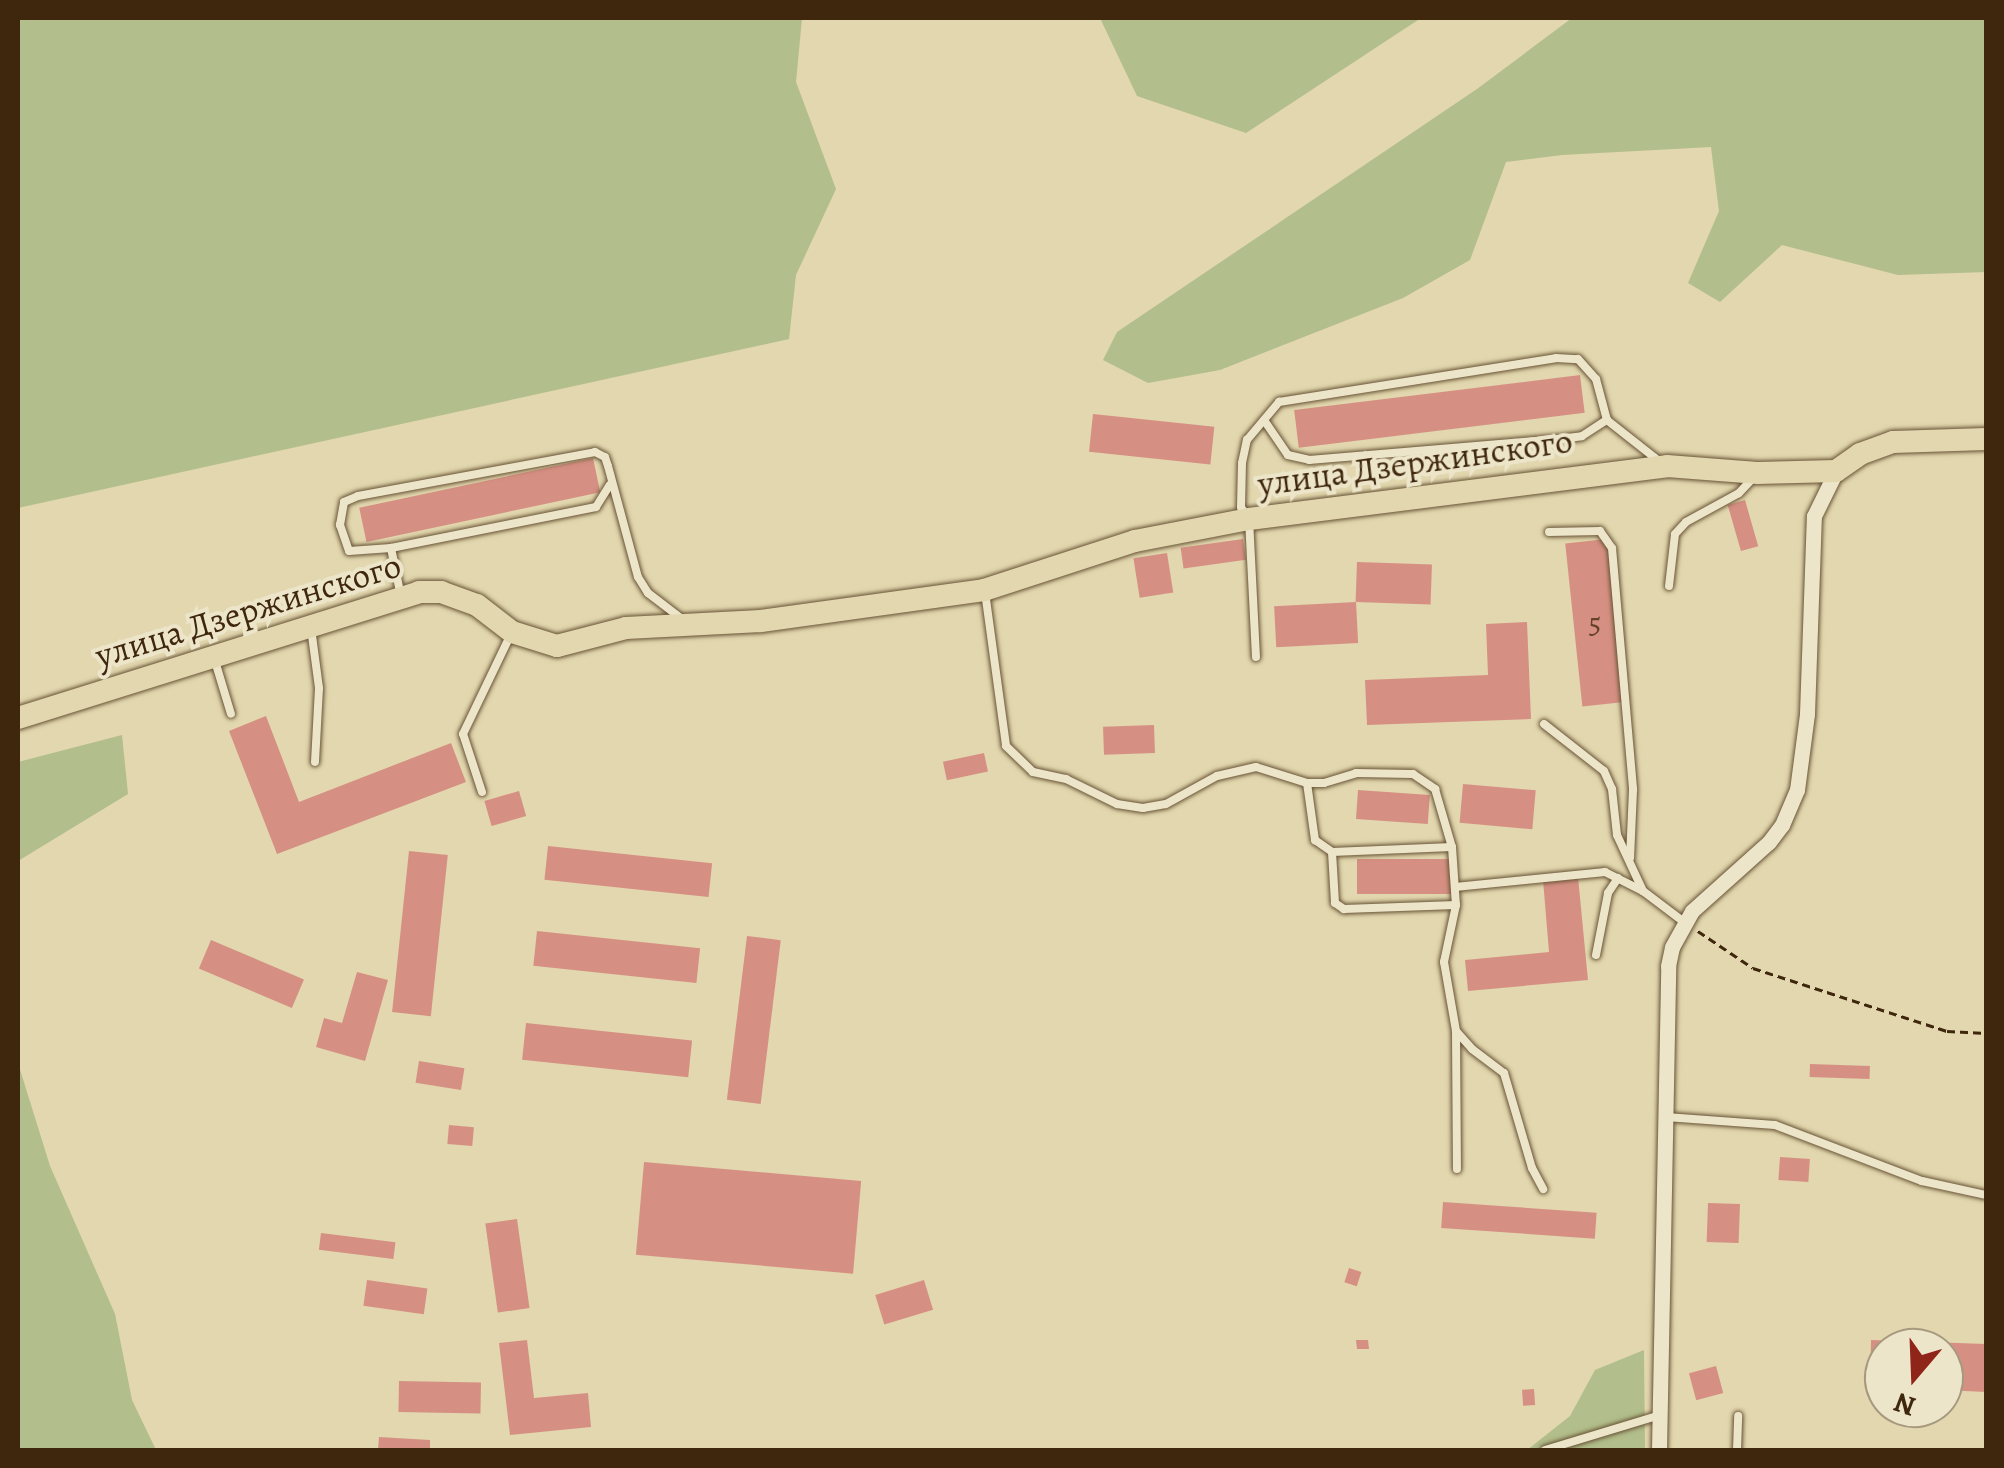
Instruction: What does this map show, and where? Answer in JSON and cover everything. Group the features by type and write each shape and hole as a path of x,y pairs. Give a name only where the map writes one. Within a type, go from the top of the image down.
{"main road":[{"path":"1836,471 1860,454 1893,442 1986,439"},
{"name":"улица Дзержинского","path":"18,718 402,597 440,592 476,605 512,632 557,646 626,628 761,621 984,590 1134,540 1249,519 1668,466 1757,473 1836,471"}],"street":[{"path":"1658,1450 1668,966 1684,922 1714,888 1769,842 1782,825 1798,790 1808,698 1814,516 1836,471"}],"lane":[{"path":"1256,656 1249,519 1242,507 1242,463 1247,440 1279,402 1556,358 1578,358 1590,368 1607,420 1637,447 1668,466"},
{"path":"1264,420 1288,455 1309,460 1582,436 1607,420"},
{"path":"611,481 596,507 391,548 349,551 340,525 344,502 580,452 605,457 638,577 648,593 686,622"},
{"path":"1669,586 1675,534 1686,522 1739,494 1757,473"},
{"path":"1548,532 1600,531 1612,548 1633,790 1630,858"},
{"path":"391,548 402,597"},
{"path":"984,590 1006,746 1032,772 1066,779 1117,804 1143,808 1166,804 1216,776 1256,767 1307,783 1324,784 1356,773 1413,774 1435,789 1452,847 1455,887 1456,906 1444,962 1456,1031 1457,1168"},
{"path":"311,628 318,670 315,762"},
{"path":"482,792 463,734 512,632"},
{"path":"213,656 231,714"},
{"path":"1544,724 1604,771 1612,789 1616,835 1643,891"},
{"path":"1307,783 1315,840 1332,852 1452,847"},
{"path":"1332,852 1335,903 1344,909 1456,906"},
{"path":"1455,887 1584,871 1618,878 1643,891 1684,922"},
{"path":"1596,955 1608,893 1618,878"},
{"path":"1456,1031 1472,1050 1504,1073 1532,1168 1543,1190"},
{"path":"1662,1117 1775,1125 1922,1182 1986,1196"},
{"path":"1545,1450 1657,1416"},
{"path":"1737,1450 1738,1416"}],"path":[{"path":"1684,922 1753,968 1947,1031 1986,1033"}],"green space":[{"path":"18,18 802,18 796,82 836,189 796,275 789,339 18,508"},
{"path":"1100,18 1421,18 1246,133 1137,96"},
{"path":"1572,18 1986,18 1986,272 1898,275 1782,245 1720,302 1688,283 1719,211 1711,147 1562,155 1506,162 1470,260 1403,298 1220,370 1148,383 1103,360 1117,332 1477,89"},
{"path":"122,735 128,794 18,861 18,762"},
{"path":"18,1063 50,1166 115,1314 132,1400 156,1450 18,1450"},
{"path":"1644,1350 1645,1450 1527,1450 1570,1416 1595,1370"}],"building":[{"path":"1580,375 1585,413 1299,448 1294,410"},
{"path":"1093,414 1214,427 1210,465 1089,452"},
{"path":"593,458 600,492 366,542 359,508"},
{"path":"1745,500 1758,546 1741,551 1728,505"},
{"path":"1243,539 1246,560 1184,569 1181,548"},
{"path":"1607,539 1624,702 1582,706 1565,543"},
{"path":"1167,553 1173,593 1140,598 1133,558"},
{"path":"1357,562 1432,565 1431,605 1356,602"},
{"path":"1356,602 1358,643 1276,647 1274,606"},
{"path":"1527,622 1531,719 1367,725 1365,680 1488,675 1486,624"},
{"path":"266,716 299,802 451,743 466,782 277,854 229,731"},
{"path":"1154,725 1155,753 1104,755 1103,727"},
{"path":"984,753 988,772 947,780 943,762"},
{"path":"1463,784 1536,790 1532,829 1460,823"},
{"path":"1358,790 1430,795 1428,824 1356,819"},
{"path":"519,791 526,816 492,826 484,801"},
{"path":"548,846 712,863 709,897 544,880"},
{"path":"409,851 448,855 431,1016 392,1012"},
{"path":"1357,859 1451,859 1451,894 1357,894"},
{"path":"1578,877 1588,980 1468,991 1465,960 1549,952 1543,880"},
{"path":"537,931 700,948 696,983 533,966"},
{"path":"747,936 781,940 761,1104 727,1100"},
{"path":"211,940 304,979 292,1008 199,969"},
{"path":"357,972 388,980 365,1061 316,1047 324,1018 342,1023"},
{"path":"526,1023 692,1040 688,1077 522,1060"},
{"path":"419,1061 464,1068 461,1090 416,1083"},
{"path":"1810,1064 1870,1066 1870,1079 1810,1077"},
{"path":"449,1125 474,1127 472,1146 447,1144"},
{"path":"1780,1157 1810,1159 1808,1182 1778,1180"},
{"path":"644,1162 861,1181 853,1274 636,1255"},
{"path":"1443,1202 1597,1213 1595,1239 1441,1228"},
{"path":"1708,1203 1740,1204 1739,1243 1707,1242"},
{"path":"517,1219 530,1308 498,1313 485,1223"},
{"path":"321,1233 395,1242 393,1259 319,1250"},
{"path":"1349,1268 1361,1272 1357,1286 1344,1282"},
{"path":"367,1280 427,1288 424,1314 363,1306"},
{"path":"924,1280 933,1310 884,1325 875,1295"},
{"path":"527,1340 534,1398 588,1393 591,1427 510,1435 499,1343"},
{"path":"1356,1340 1368,1340 1369,1349 1357,1349"},
{"path":"1964,1343 1986,1344 1986,1392 1964,1391"},
{"path":"1716,1366 1723,1393 1696,1400 1689,1373"},
{"path":"399,1381 481,1382 480,1413 398,1412"},
{"path":"1534,1389 1535,1405 1523,1406 1522,1390"},
{"path":"379,1437 430,1440 430,1450 378,1450"}]}
